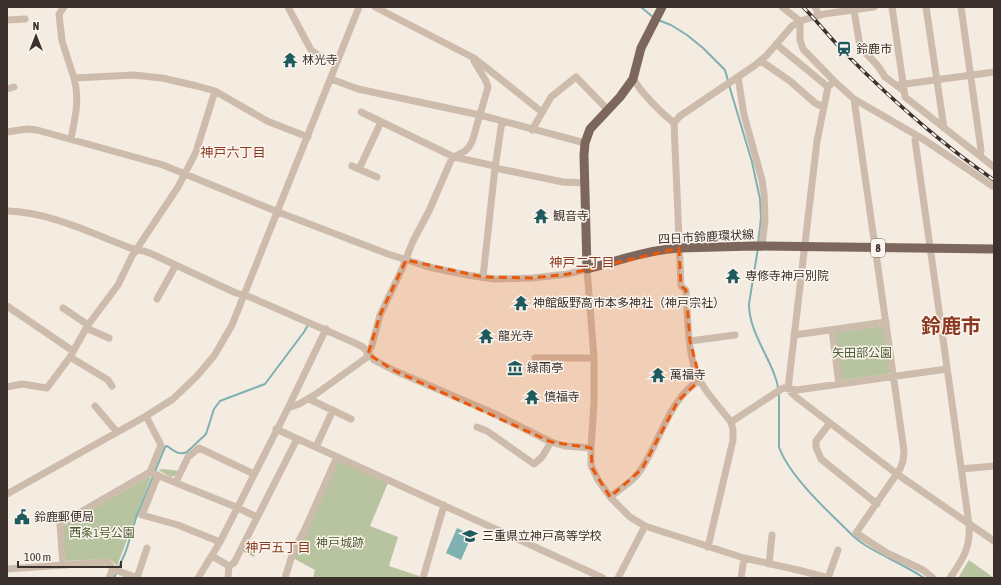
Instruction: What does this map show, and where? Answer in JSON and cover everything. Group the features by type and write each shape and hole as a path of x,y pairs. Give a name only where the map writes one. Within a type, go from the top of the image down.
{"main road":[{"path":"587,269 585,143 590,129 620,97 633,79 641,48 661,9"},
{"name":"四日市鈴鹿環状線","path":"587,269 667,248 759,246 994,249"}],"street":[{"path":"64,7 59,14 62,41 77,87 77,109 71,139"},
{"path":"288,7 311,50 318,55 338,61"},
{"path":"7,494 146,416 173,399 210,361 232,325 359,7"},
{"path":"375,7 474,58 542,112"},
{"path":"782,7 800,21 800,40 803,49 831,84"},
{"path":"815,7 822,12"},
{"path":"708,547 733,440 733,430 731,422 700,380 695,368 690,341 686,290 681,286 674,123 680,116 723,88 760,61 792,26 800,21 822,12 874,7"},
{"path":"892,7 901,87 905,97 994,167"},
{"path":"926,7 944,128"},
{"path":"961,7 981,150 980,156"},
{"path":"854,10 860,47 878,66 885,77 901,87 936,80 994,72"},
{"path":"7,20 25,19"},
{"path":"776,44 831,84 944,152 994,187"},
{"path":"288,408 309,398 366,358 372,346 380,315 413,242 430,211 452,158 469,148 488,87 474,61 474,58"},
{"path":"760,61 790,81 823,107"},
{"path":"74,78 133,75 162,78 215,91 267,121 308,137"},
{"path":"532,130 551,97 576,77 608,110"},
{"path":"736,78 744,115 762,180 764,194 765,220 759,246"},
{"path":"331,79 358,89 502,121 585,143"},
{"path":"633,79 650,102 674,123"},
{"path":"785,389 794,335 817,141 823,107 831,84"},
{"path":"7,387 22,384 48,388 72,354 87,326 118,286 136,250 178,188 196,152 215,91"},
{"path":"854,99 904,447 903,461 897,474 856,533 887,553 923,570 933,578"},
{"path":"360,112 454,157 563,182 585,183"},
{"path":"482,277 502,121"},
{"path":"377,177 356,167 381,122"},
{"path":"7,132 27,129 71,139 163,165 278,212 428,267 494,279 532,278 568,274 587,269 594,358 594,402 591,465 598,480 610,497 630,517 645,526 744,558 828,578 838,550"},
{"path":"917,136 915,140 970,524 970,535 965,554 950,578"},
{"path":"7,211 38,214 136,250 144,251 176,264 236,293 244,295 363,347 374,360 393,370 493,413 551,442 565,446 591,448"},
{"path":"157,299 176,264"},
{"path":"7,306 108,380 112,386"},
{"path":"63,308 87,326 110,338"},
{"path":"794,335 886,322"},
{"path":"198,578 220,542 236,507 288,408 326,330"},
{"path":"832,330 839,384"},
{"path":"690,341 735,335"},
{"path":"535,358 594,358"},
{"path":"731,422 775,393 785,389 797,390 947,369"},
{"path":"610,497 632,480 642,469 678,401 686,391 700,380"},
{"path":"785,389 897,474 994,541"},
{"path":"309,398 351,419"},
{"path":"95,406 118,432"},
{"path":"316,447 333,410"},
{"path":"63,565 60,524 150,472 161,445 146,416"},
{"path":"830,423 816,441 816,446 821,459 876,504"},
{"path":"477,427 487,432 534,464 542,457 551,442"},
{"path":"276,429 453,508 603,578"},
{"path":"229,566 234,563 297,439"},
{"path":"176,482 188,457 199,448 254,474"},
{"path":"284,578 293,552 305,529 337,457"},
{"path":"961,469 994,466"},
{"path":"150,472 257,517"},
{"path":"158,475 142,515 178,525 220,542"},
{"path":"423,578 444,505"},
{"path":"618,578 645,526"},
{"path":"769,564 772,535"},
{"path":"7,569 108,562 113,569 137,578 147,548"},
{"path":"212,556 229,566"},
{"path":"741,578 744,558"},
{"path":"228,578 229,566"},
{"path":"109,578 113,569"}],"highlighted area":[{"path":"679,248 681,286 686,290 690,341 700,380 678,401 642,469 610,497 592,468 591,448 551,442 393,370 368,354 380,315 406,260 483,277 532,278 568,274"}],"green space":[{"name":"矢田部公園","path":"882,326 884,328 890,372 888,374 843,380 840,378 834,335 837,332"},
{"name":"神戸城跡","path":"340,461 388,483 370,526 398,537 389,566 419,576 419,578 313,578 315,570 293,558 336,463"},
{"path":"163,469 179,471 177,475 171,477 158,470"},
{"name":"西条1号公園","path":"150,476 151,477 117,566 110,559 65,561 63,526"},
{"path":"248,540 259,545 254,557 242,551"},
{"path":"969,560 994,578 958,578"}],"water":[{"path":"457,528 472,535 461,560 446,553"}],"waterway":[{"path":"641,7 654,18"},
{"path":"658,20 671,25 687,35 703,48 725,70 728,81"},
{"path":"729,85 752,162 760,199 761,218 758,244"},
{"path":"758,248 749,304 751,322 773,371 778,389"},
{"path":"114,578 126,551 136,518 165,447 167,446 179,453 187,452 206,434 214,409 220,401 265,384 308,325"},
{"path":"779,394 779,447 783,457 806,489 859,541 924,578"}],"railway":[{"path":"803,7 846,54 881,88 936,136 994,180"}],"place":[{"name":"鈴鹿市","path":"844,49"},
{"name":"林光寺","path":"290,60"},
{"name":"観音寺","path":"541,216"},
{"name":"専修寺神戸別院","path":"733,276"},
{"name":"神館飯野高市本多神社（神戸宗社）","path":"521,303"},
{"name":"龍光寺","path":"486,336"},
{"name":"緑雨亭","path":"515,368"},
{"name":"萬福寺","path":"658,375"},
{"name":"慎福寺","path":"532,397"},
{"name":"鈴鹿郵便局","path":"22,517"},
{"name":"三重県立神戸高等学校","path":"470,536"}],"district":[{"name":"神戸六丁目","path":"233,152"},
{"name":"神戸二丁目","path":"582,262"},
{"name":"鈴鹿市","path":"951,325"},
{"name":"神戸五丁目","path":"278,547"}]}
